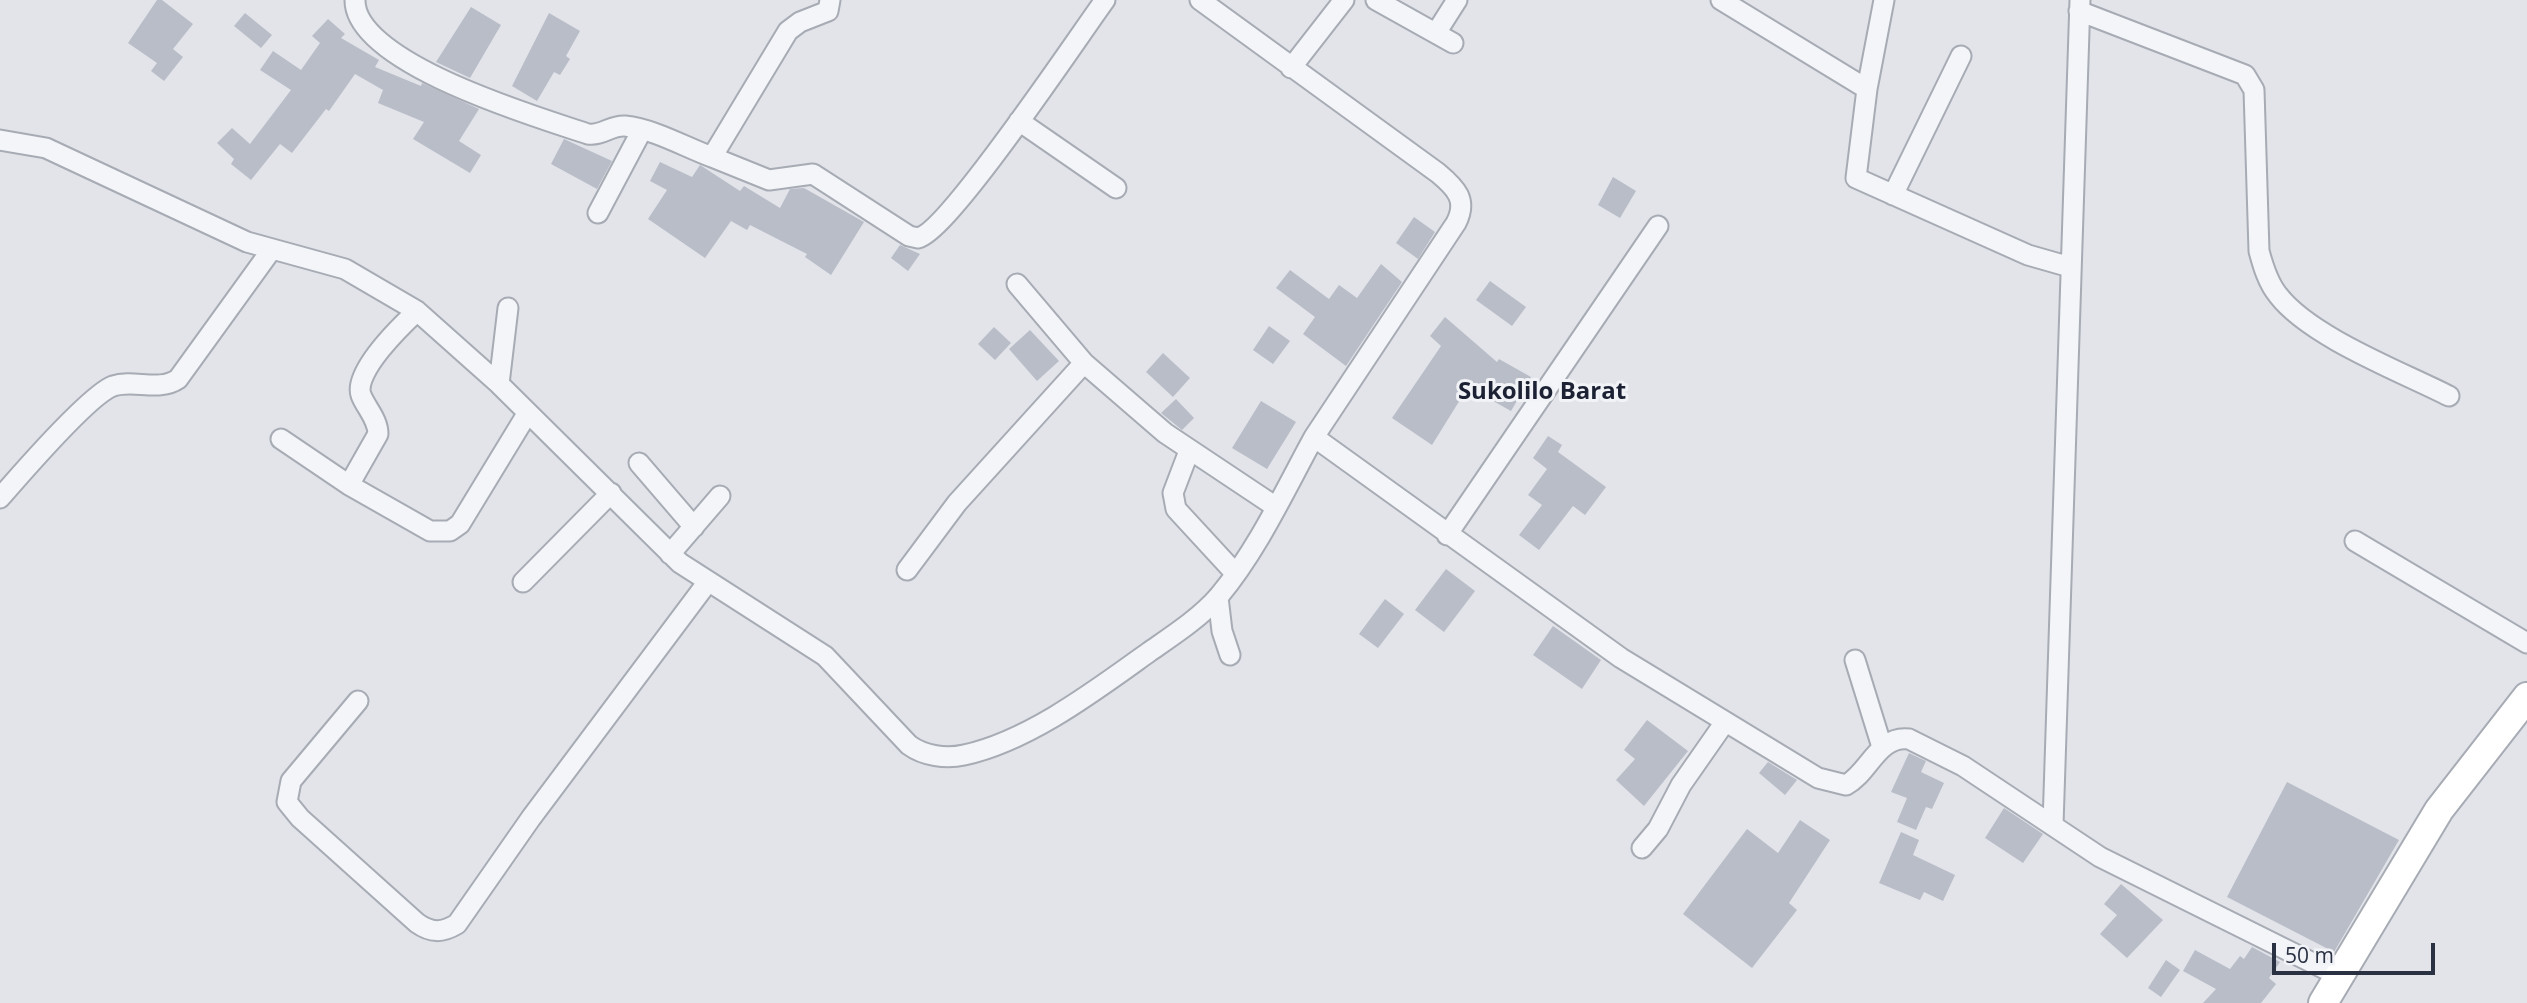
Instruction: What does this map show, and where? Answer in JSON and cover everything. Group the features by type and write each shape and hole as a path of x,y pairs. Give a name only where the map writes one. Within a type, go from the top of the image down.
{"main road":[{"path":"2323,1003 2439,810 2527,697"}],"street":[{"path":"355,0 354,11 369,36 450,83 488,100 588,134 601,134 618,126 642,130 769,180 813,174 909,236 918,238 942,220 1019,121 1105,0"},
{"path":"712,157 788,31 795,24 828,11 830,0"},
{"path":"0,140 47,148 223,231 272,249 345,269 417,311 499,384 670,554 707,583 825,656 909,745 939,757 966,755 1004,742 1061,712 1165,641 1218,597 1236,573 1276,507 1314,437 1456,223 1462,206 1453,186 1438,173 1200,0"},
{"path":"1292,68 1345,0"},
{"path":"1376,0 1453,43"},
{"path":"1436,33 1457,0"},
{"path":"1721,0 1867,89"},
{"path":"1884,0 1867,89 1855,175 2028,255 2070,267"},
{"path":"2053,825 2080,6 2245,75 2253,90 2259,251 2265,273 2278,296 2318,328 2449,396"},
{"path":"1894,195 1961,56"},
{"path":"1019,121 1116,188"},
{"path":"598,213 642,130"},
{"path":"1447,535 1658,226"},
{"path":"0,498 79,414 109,388 131,384 164,385 178,379 272,249"},
{"path":"1017,284 1084,363 1189,451 1276,507"},
{"path":"499,384 508,308"},
{"path":"349,485 378,434 360,394 362,380 379,352 417,311"},
{"path":"907,570 957,503 1084,363"},
{"path":"281,439 349,485 430,531 450,531 460,524 527,414"},
{"path":"1314,437 1621,658 1818,778 1841,785 1854,779 1882,747 1902,738 1909,739 1963,766 2100,857 2339,976"},
{"path":"1189,451 1174,493 1176,509 1236,573"},
{"path":"639,463 694,527"},
{"path":"523,582 611,493"},
{"path":"670,554 720,496"},
{"path":"2355,541 2527,643"},
{"path":"358,701 291,781 287,802 300,818 417,923 431,931 443,931 457,923 539,807 707,583"},
{"path":"1218,597 1222,631 1230,655"},
{"path":"1855,660 1882,747"},
{"path":"1642,848 1658,829 1681,785 1725,722"}],"building":[{"path":"157,0 162,0 193,24 173,49 183,57 164,81 151,71 157,63 128,43"},
{"path":"471,7 501,25 470,78 436,62"},
{"path":"245,13 272,35 261,48 234,26"},
{"path":"549,13 580,31 566,56 570,59 560,75 554,72 537,101 512,86"},
{"path":"328,19 345,34 341,38 379,60 375,67 421,86 422,83 479,109 459,141 481,155 470,173 413,139 424,122 378,103 383,90 355,74 329,111 326,109 292,153 280,144 251,180 231,164 234,159 217,143 232,128 250,144 291,90 260,70 273,51 301,70 320,43 312,36"},
{"path":"564,139 612,161 597,189 551,164"},
{"path":"660,162 692,177 700,165 740,191 744,186 780,208 790,189 804,188 864,222 831,275 805,257 807,254 750,225 747,230 731,221 705,258 648,219 667,190 650,181"},
{"path":"1613,177 1636,191 1620,218 1598,205"},
{"path":"1414,217 1435,232 1418,259 1396,243"},
{"path":"900,245 920,254 908,271 891,258"},
{"path":"1381,264 1402,282 1346,366 1303,334 1315,317 1276,288 1290,270 1329,299 1339,285 1357,298"},
{"path":"1490,281 1526,307 1512,326 1476,300"},
{"path":"1445,317 1497,362 1499,359 1531,377 1511,411 1468,387 1432,445 1392,418 1441,346 1430,336"},
{"path":"1269,326 1290,341 1273,364 1253,350"},
{"path":"994,327 1011,343 995,360 978,344"},
{"path":"1030,330 1059,361 1037,381 1009,349"},
{"path":"1163,353 1190,378 1173,397 1146,372"},
{"path":"1176,399 1194,418 1182,430 1161,413"},
{"path":"1261,401 1296,422 1267,469 1232,448"},
{"path":"1548,436 1562,445 1558,452 1606,487 1585,515 1573,506 1539,550 1519,535 1542,505 1528,495 1547,469 1533,458"},
{"path":"1446,569 1475,591 1444,632 1415,610"},
{"path":"1385,599 1404,614 1378,648 1359,634"},
{"path":"1553,626 1601,660 1582,689 1533,655"},
{"path":"1647,720 1688,751 1644,806 1616,780 1635,759 1624,750"},
{"path":"1909,753 1926,761 1921,772 1944,783 1932,809 1926,807 1916,830 1897,822 1907,798 1891,792"},
{"path":"1768,762 1797,780 1785,795 1759,773"},
{"path":"2287,782 2399,840 2334,952 2227,897"},
{"path":"2004,808 2043,834 2023,863 1985,838"},
{"path":"1800,820 1830,840 1789,903 1797,910 1752,968 1683,914 1747,829 1778,853"},
{"path":"1901,832 1919,840 1913,855 1955,875 1943,901 1924,892 1920,900 1879,883"},
{"path":"2121,884 2163,920 2127,958 2100,934 2117,915 2104,904"},
{"path":"2252,947 2280,962 2269,978 2276,984 2261,1003 2203,1003 2216,989 2183,971 2195,950 2230,969 2240,956 2244,959"},
{"path":"2166,960 2180,970 2161,997 2148,988"}],"district":[{"name":"Sukolilo Barat","path":"1542,392"}]}
